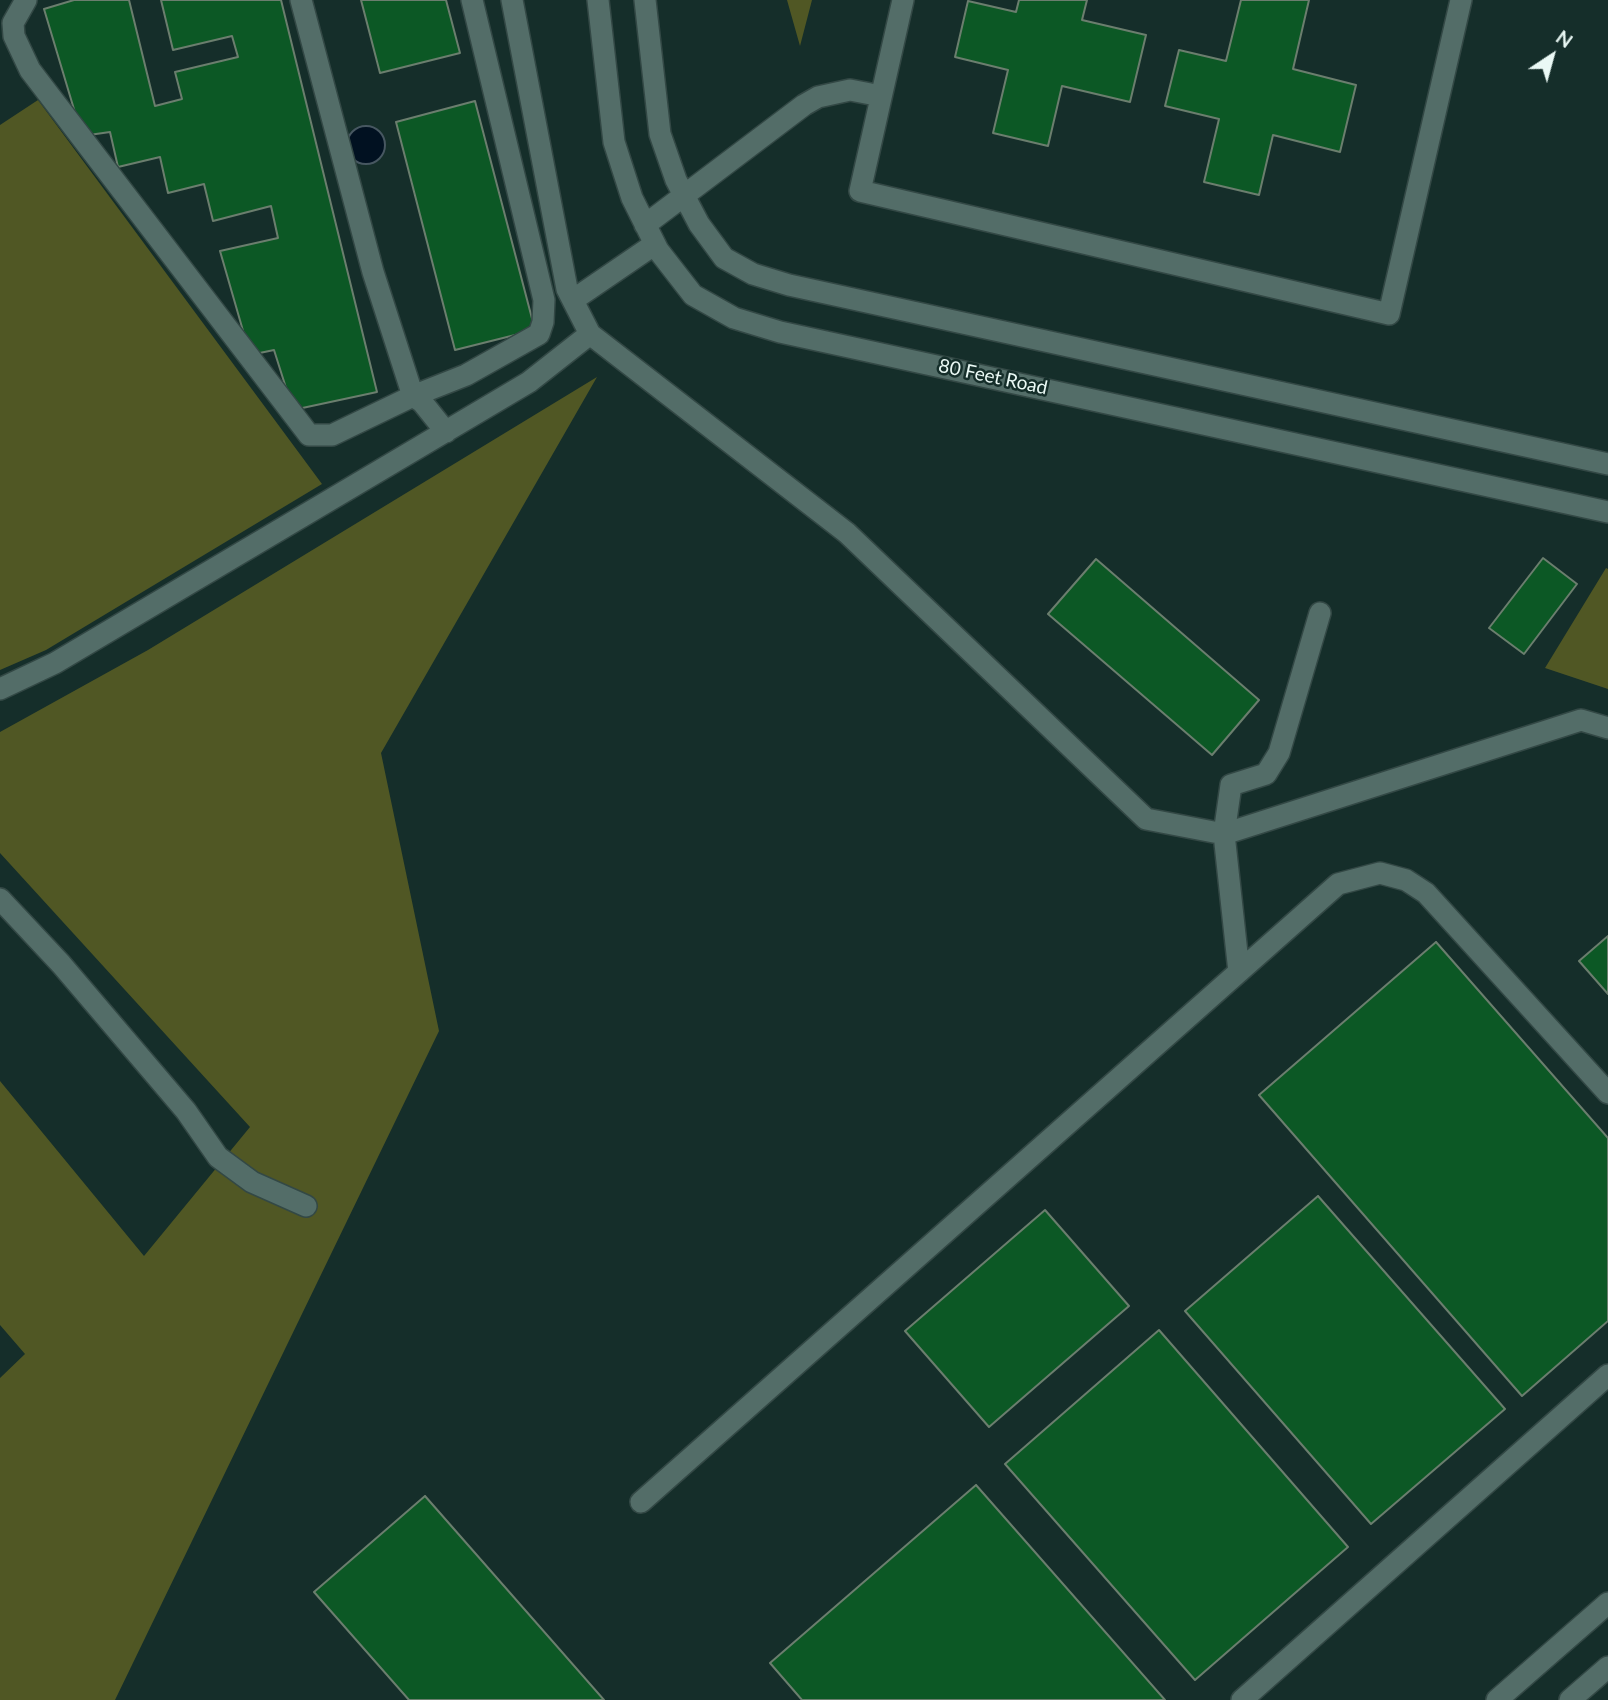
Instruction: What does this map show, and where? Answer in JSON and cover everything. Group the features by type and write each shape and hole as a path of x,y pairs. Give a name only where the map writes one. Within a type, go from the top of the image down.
{"street":[{"path":"26,0 13,23 14,36 30,70 309,435 332,435 413,396 466,375 539,334 544,300 472,0"},
{"path":"301,0 373,272 413,396 422,402 446,432"},
{"path":"512,0 567,289 590,334 847,533 1146,819 1224,834 1581,720 1608,729"},
{"name":"80 Feet Road","path":"598,0 614,142 632,198 650,234 693,295 734,318 756,326 1608,512"},
{"path":"646,0 660,134 683,196 724,258 753,274 1608,464"},
{"path":"903,0 860,191 1389,314 1461,0"},
{"path":"573,300 650,234 683,196 804,105 818,97 850,90 881,96"},
{"path":"0,689 55,663 446,432 529,382 590,334"},
{"path":"1239,972 1224,834 1231,785 1266,774 1279,753 1320,613"},
{"path":"640,1502 1338,884 1380,873 1406,880 1426,893 1608,1093"},
{"path":"0,899 61,964 186,1111 218,1157 253,1182 306,1206"},
{"path":"1242,1700 1608,1375"},
{"path":"1497,1700 1608,1603"},
{"path":"1570,1700 1608,1667"}],"green space":[{"path":"787,0 812,0 800,46"},
{"path":"38,100 322,484 46,650 0,670 0,125"},
{"path":"597,377 381,753 439,1031 115,1700 0,1700 0,1378 25,1354 0,1325 0,1081 144,1256 250,1127 0,853 0,732 148,650"},
{"path":"1606,568 1608,569 1608,689 1545,668"}],"water":[{"path":"366,126 380,131 385,145 380,159 366,164 352,159 347,145 352,131"}],"building":[{"path":"74,0 129,0 155,106 182,99 175,72 238,57 232,36 173,50 161,0 281,0 377,392 293,410 274,350 250,355 220,251 278,238 271,206 213,221 204,184 168,193 160,157 118,167 110,132 82,136 44,9"},
{"path":"361,0 446,0 460,53 380,73"},
{"path":"1019,0 1087,0 1082,20 1146,35 1130,102 1062,86 1048,146 993,133 1008,70 955,57 968,1 1016,12"},
{"path":"1241,0 1309,0 1293,69 1356,85 1340,152 1273,135 1259,195 1204,182 1219,119 1165,106 1179,50 1226,61"},
{"path":"475,101 535,330 455,350 396,122"},
{"path":"1543,558 1577,584 1524,654 1489,628"},
{"path":"1096,559 1259,700 1212,755 1048,614"},
{"path":"1608,936 1608,994 1579,961"},
{"path":"1436,942 1608,1138 1608,1321 1522,1396 1259,1095"},
{"path":"1318,1196 1505,1409 1371,1524 1185,1311"},
{"path":"1045,1210 1129,1306 989,1427 905,1331"},
{"path":"1159,1330 1348,1547 1195,1680 1005,1464"},
{"path":"976,1485 1165,1700 802,1700 770,1663"},
{"path":"425,1496 604,1700 409,1700 314,1592"}]}
